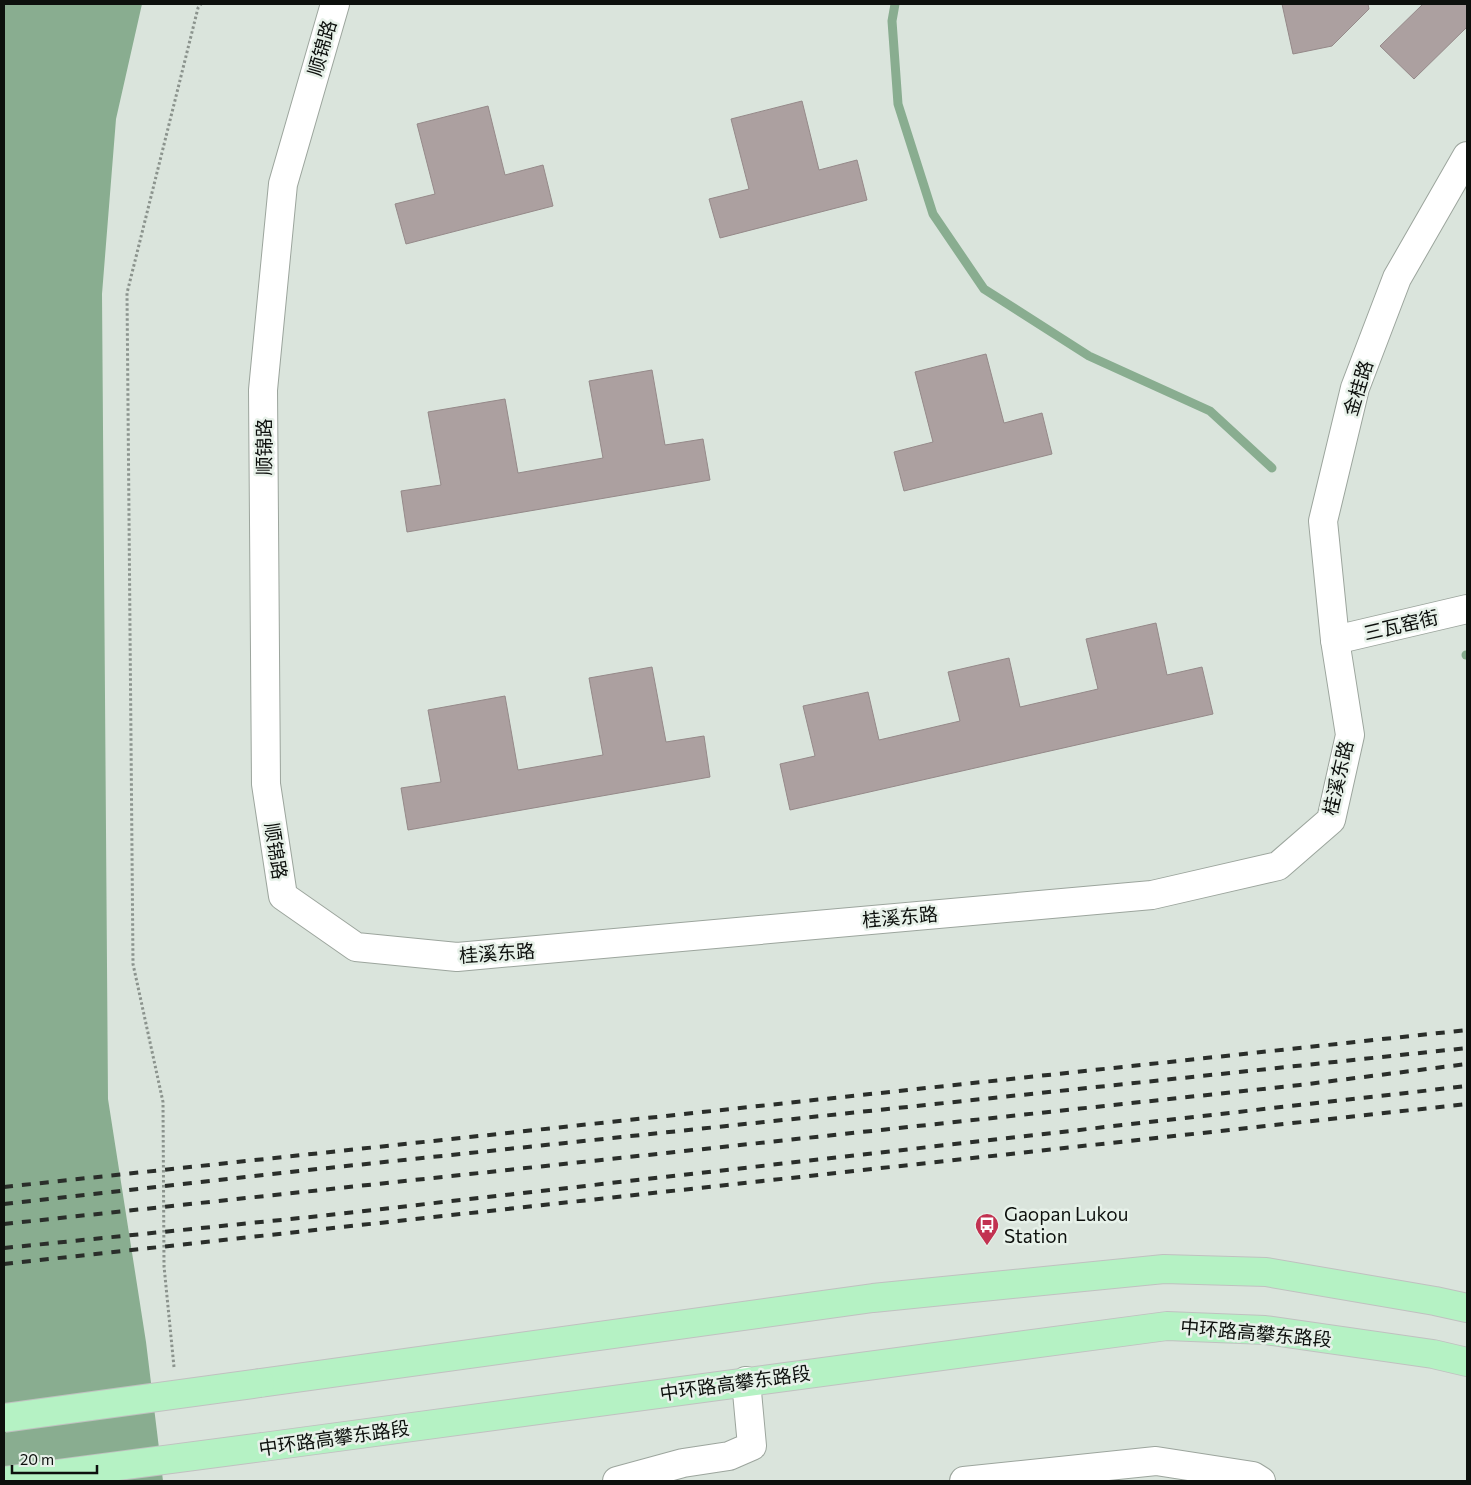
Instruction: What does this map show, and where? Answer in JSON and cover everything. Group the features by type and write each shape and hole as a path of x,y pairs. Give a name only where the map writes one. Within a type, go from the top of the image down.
{"main road":[{"path":"4,1418 874,1298 1164,1269 1266,1272 1435,1300 1467,1308"},
{"name":"中环路高攀东路段","path":"4,1481 1167,1326 1265,1330 1433,1354 1467,1362"}],"street":[{"name":"顺锦路","path":"283,896 266,784 264,390 283,184 335,4"},
{"name":"金桂路","path":"1335,640 1323,521 1355,388 1397,278 1467,156"},
{"name":"三瓦窑街","path":"1335,640 1467,609"},
{"name":"桂溪东路","path":"283,896 356,947 457,957 1152,895 1278,866 1331,820 1350,735 1335,640"},
{"path":"617,1481 683,1464 729,1456 752,1446 746,1382"},
{"path":"964,1481 1156,1461 1253,1476 1261,1481"}],"path":[{"path":"175,1374 164,1266 162,1102 133,964 127,293 200,4"}],"shaded area":[{"path":"4,4 142,4 116,119 102,294 108,1099 146,1342 163,1481 4,1481"}],"building":[{"path":"1282,4 1368,4 1369,9 1332,46 1293,54"},
{"path":"1423,4 1467,4 1467,27 1414,79 1380,46"},
{"path":"802,101 819,170 857,160 867,200 720,238 709,199 749,189 731,119"},
{"path":"488,106 505,175 543,165 553,206 406,244 395,204 435,194 417,124"},
{"path":"986,354 1004,423 1042,413 1052,454 904,491 894,452 933,442 915,372"},
{"path":"652,370 665,445 703,439 710,480 407,532 401,491 441,485 428,412 505,399 518,473 603,458 589,381"},
{"path":"1156,623 1167,675 1202,667 1213,714 790,810 780,764 815,756 803,706 868,692 879,740 960,721 948,672 1009,658 1020,707 1098,689 1086,639"},
{"path":"652,667 666,742 704,736 710,777 408,830 401,788 441,782 428,710 505,696 518,770 603,755 589,678"}],"waterway":[{"path":"895,4 892,21 898,104 933,214 984,289 1089,356 1210,411 1272,468"}],"railway":[{"path":"4,1187 1467,1030"},
{"path":"4,1204 318,1169 1467,1048"},
{"path":"4,1224 1300,1085 1467,1064"},
{"path":"4,1248 320,1216 1467,1086"},
{"path":"4,1264 1467,1104"}],"place":[{"name":"Gaopan Lukou Station","path":"987,1246"}]}
